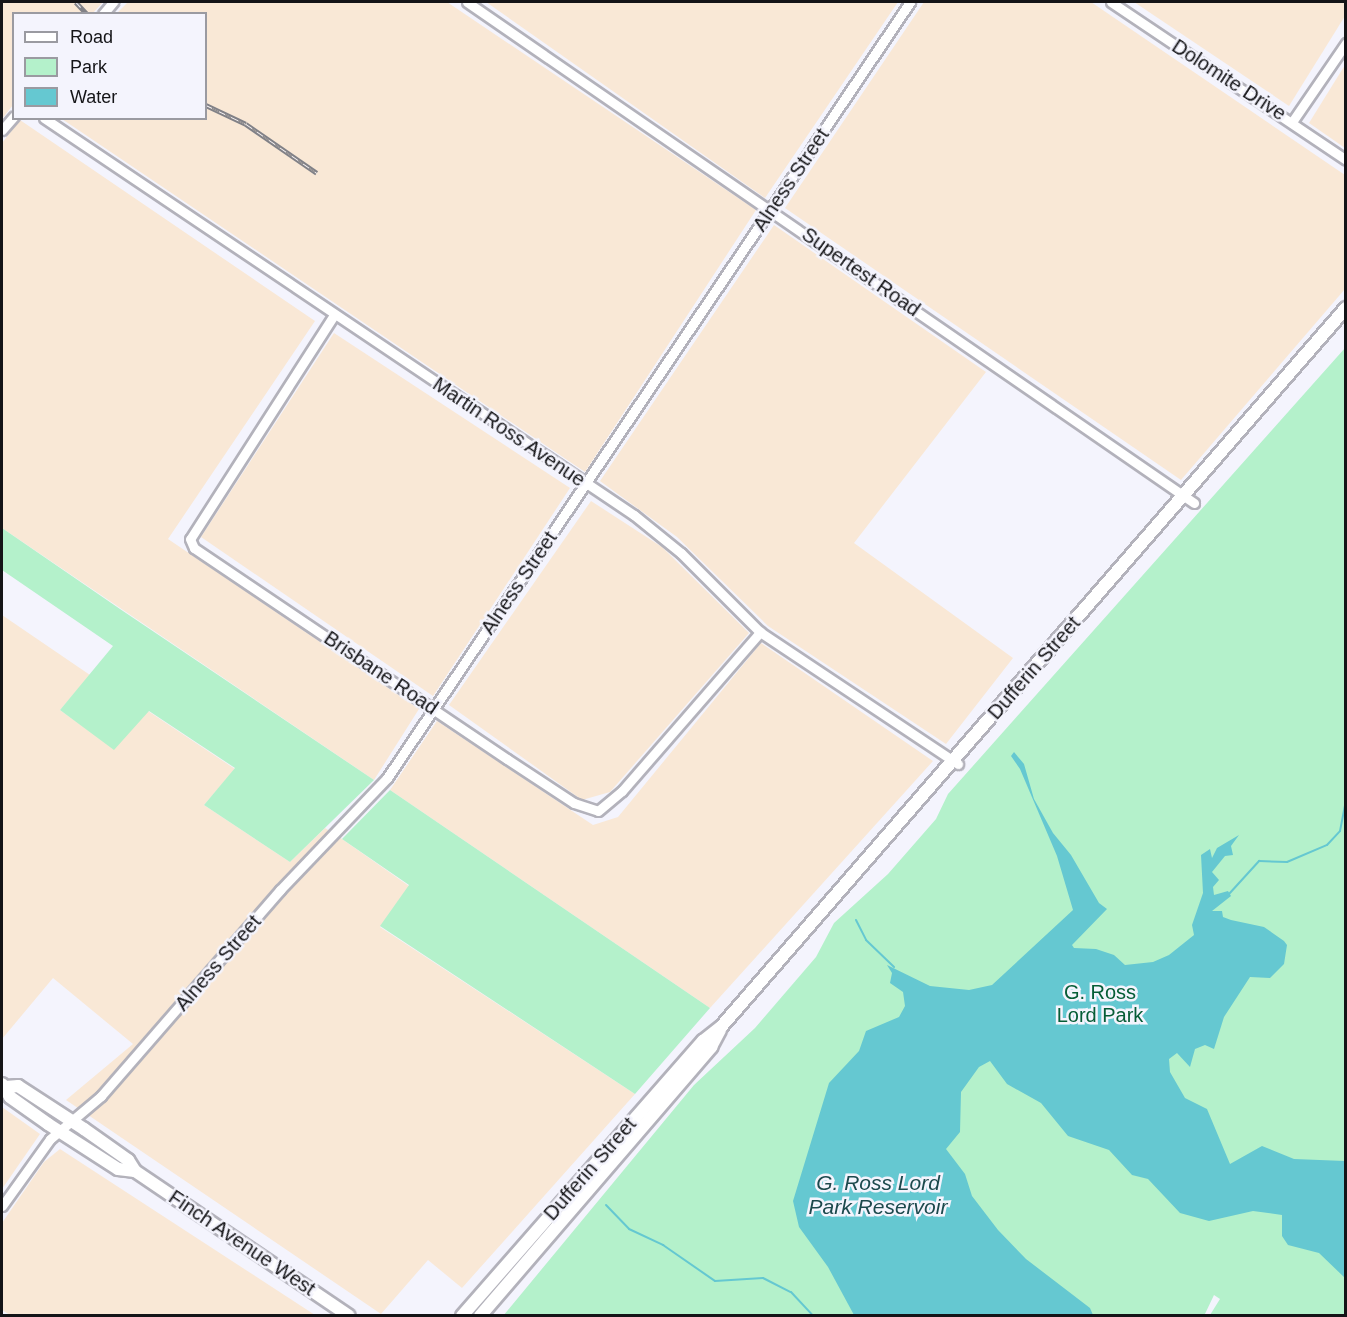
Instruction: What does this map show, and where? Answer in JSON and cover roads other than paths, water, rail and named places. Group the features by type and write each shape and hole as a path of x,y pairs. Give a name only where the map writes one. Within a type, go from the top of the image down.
{"main road":[{"name":"Dufferin Street","path":"462,1316 698,1047 721,1027 1190,500 1346,308"},
{"name":"Dufferin Street","path":"480,1316 711,1047 721,1027"},
{"name":"Finch Avenue West","path":"4,1085 18,1086 73,1121 128,1160 135,1171 349,1316"},
{"name":"Finch Avenue West","path":"4,1085 10,1097 59,1131 118,1169 135,1171"}],"street":[{"name":"Supertest Road","path":"467,2 1190,500"},
{"name":"Alness Street","path":"2,1206 36,1156 59,1131 101,1096 280,890 387,778 436,709 910,2"},
{"name":"Dolomite Drive","path":"1111,2 1346,160"},
{"path":"1292,122 1346,43"},
{"path":"2,130 12,118"},
{"name":"Martin Ross Avenue","path":"47,120 660,535 760,632 955,762"},
{"name":"Brisbane Road","path":"334,315 190,539 194,548 574,802 598,811 622,791 760,632"}],"water":[{"name":"G. Ross Lord Park Reservoir","path":"1014,752 1024,764 1034,799 1053,833 1071,855 1099,903 1107,909 1072,945 1074,948 1096,949 1114,955 1125,965 1153,962 1169,955 1194,935 1192,925 1203,893 1201,855 1210,849 1212,858 1217,848 1239,835 1231,846 1233,855 1225,856 1212,872 1219,880 1213,887 1214,895 1228,891 1231,896 1212,911 1222,911 1223,917 1231,920 1264,927 1284,941 1287,945 1284,964 1270,978 1250,977 1224,1017 1214,1049 1205,1045 1195,1049 1190,1067 1177,1053 1169,1059 1170,1072 1185,1098 1207,1109 1230,1164 1262,1146 1294,1159 1345,1161 1345,1278 1319,1253 1288,1245 1282,1236 1282,1215 1253,1211 1209,1221 1180,1213 1148,1179 1132,1175 1109,1150 1068,1136 1041,1103 1007,1084 990,1061 979,1067 961,1092 960,1132 946,1149 965,1174 972,1196 998,1230 1026,1259 1090,1308 1093,1315 854,1315 828,1267 799,1227 793,1201 829,1083 859,1051 866,1031 899,1017 905,1006 903,992 890,983 892,973 887,965 930,986 969,990 992,985 1073,910 1057,856 1020,769 1011,756"}],"waterway":[{"path":"1229,894 1259,861 1287,862 1327,845 1340,831 1346,799"},
{"path":"856,920 866,940 894,967"},
{"path":"606,1205 629,1229 663,1245 715,1281 763,1278 791,1292 813,1316"}],"railway":[{"path":"76,2 85,12"},
{"path":"207,105 246,124 317,173"}],"park label":[{"name":"G. Ross Lord Park","path":"1100,1004"}]}
